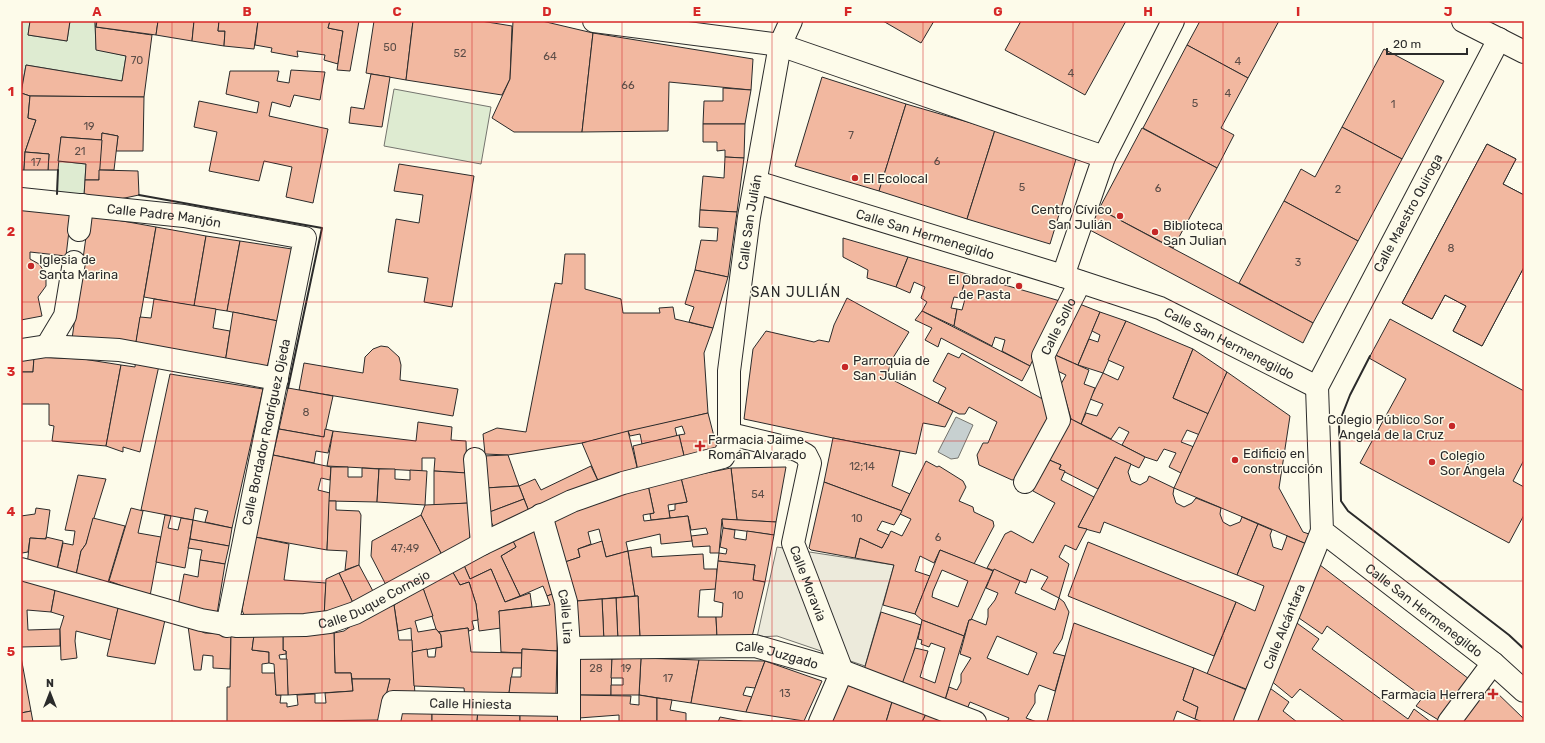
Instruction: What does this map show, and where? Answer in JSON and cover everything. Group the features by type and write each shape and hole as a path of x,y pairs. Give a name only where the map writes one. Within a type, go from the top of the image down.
{"street":[{"path":"594,21 624,23 780,45 1104,157"},
{"name":"Calle San Julián","path":"710,461 723,457 729,448 729,371 749,217 780,45 791,21"},
{"name":"Calle Sollo","path":"1025,482 1059,420 1043,356 1071,279 1104,157 1174,21"},
{"path":"1463,21 1524,52"},
{"name":"Calle Maestro Quiroga","path":"1317,387 1499,39"},
{"name":"Calle San Hermenegildo","path":"756,182 1160,308 1317,387"},
{"name":"Calle Padre Manjón","path":"21,199 184,216 306,238"},
{"path":"79,230 82,205"},
{"name":"Calle Bordador Rodríguez Ojeda","path":"227,626 306,238"},
{"path":"47,346 65,316 74,262"},
{"path":"21,350 47,346 119,350 277,379"},
{"path":"1317,387 1322,531"},
{"name":"Calle Moravia","path":"730,434 797,450 806,455 810,463 793,543 842,671"},
{"path":"475,459 482,544"},
{"name":"Calle Duque Cornejo","path":"21,569 227,626 305,625 329,622 355,612 482,544 572,501 623,483 710,461"},
{"name":"Calle Lira","path":"540,515 566,602 569,648 569,714"},
{"name":"Calle San Hermenegildo","path":"1322,531 1493,663 1524,691"},
{"name":"Calle Alcántara","path":"1245,722 1322,531"},
{"name":"Calle Juzgado","path":"569,648 755,646 842,671 975,722"},
{"path":"1449,722 1493,663"},
{"path":"820,722 842,671"},
{"name":"Calle Hiniesta","path":"389,722 393,702 569,714"}],"green space":[{"path":"21,21 30,21 28,35 67,41 70,21 95,21 96,49 126,56 122,81 26,65 21,91"},
{"path":"394,89 491,107 481,164 384,146"},
{"path":"58,161 86,164 84,196 57,194"}],"shaded area":[{"path":"956,417 973,425 958,458 951,459 938,452"},
{"path":"777,547 894,565 865,666 777,636 757,637"}],"building":[{"path":"30,21 70,21 67,41 28,35"},
{"path":"95,21 97,21 96,27 152,35 144,97 30,96 21,93 26,65 122,81 126,56 96,50"},
{"path":"97,21 158,21 156,35 96,27"},
{"path":"158,21 194,21 192,41 156,35"},
{"path":"194,21 219,21 218,31 225,31 224,46 192,41"},
{"path":"219,21 258,21 254,49 224,46 225,31 218,31"},
{"path":"258,21 330,21 328,28 343,31 338,64 324,60 325,55 297,51 298,57 271,52 272,48 255,45"},
{"path":"330,21 359,21 350,71 337,70 343,31 328,28"},
{"path":"374,21 413,21 406,80 366,73"},
{"path":"413,21 481,21 512,26 510,79 502,95 406,80"},
{"path":"513,21 542,21 593,33 582,132 514,132 492,118 510,79"},
{"path":"883,21 934,21 921,43"},
{"path":"1021,21 1126,21 1085,95 1005,50"},
{"path":"1200,21 1279,21 1248,78 1187,45"},
{"path":"593,33 753,59 751,90 669,82 668,131 582,132"},
{"path":"1187,45 1248,78 1221,128 1234,135 1217,168 1143,128"},
{"path":"1384,49 1444,81 1402,159 1342,127"},
{"path":"291,70 325,72 320,100 294,95 290,107 272,102 269,116 328,129 313,203 286,197 292,167 264,161 259,181 209,171 217,132 194,127 199,101 257,113 259,102 226,94 230,71 279,71 277,81 289,83"},
{"path":"371,74 390,77 382,127 349,123 351,107 364,109"},
{"path":"822,77 906,104 879,191 795,166"},
{"path":"723,88 751,90 745,124 703,124 704,101 723,101"},
{"path":"21,93 30,96 28,118 36,120 25,152 24,170 21,170"},
{"path":"30,96 144,97 143,151 116,151 118,136 102,133 102,140 61,137 58,170 48,170 49,154 25,152 36,120 28,118"},
{"path":"906,104 995,130 967,219 879,191"},
{"path":"703,124 745,124 744,158 725,157 725,150 717,151 717,142 703,142"},
{"path":"1342,127 1402,159 1358,241 1284,201 1301,169 1315,177"},
{"path":"1142,128 1217,168 1173,248 1099,209"},
{"path":"995,130 1077,156 1050,244 967,219"},
{"path":"102,133 118,136 114,170 99,170"},
{"path":"61,137 102,140 99,180 85,180 86,164 58,161"},
{"path":"1487,144 1516,159 1503,184 1524,195 1524,267 1482,346 1453,331 1466,306 1445,295 1432,319 1402,303","holes":["1485,217 1507,228 1482,278 1460,267"]},
{"path":"1487,144 1516,159 1503,184 1524,195 1524,267 1482,346 1453,331 1466,306 1445,295 1432,319 1402,303"},
{"path":"25,152 49,154 48,170 24,170"},
{"path":"725,157 744,158 737,212 700,210 703,176 724,178"},
{"path":"399,164 474,176 452,307 424,302 428,278 388,272 396,219 419,223 423,195 394,191"},
{"path":"99,170 138,171 139,195 120,199 84,196 85,180 99,180"},
{"path":"1284,201 1358,241 1313,323 1239,283"},
{"name":"Iglesia de Santa Marina","path":"21,209 71,214 66,256 30,252 30,259 39,264 46,274 46,286 38,297 42,316 21,320"},
{"path":"1099,209 1313,323 1303,343 1088,229"},
{"path":"700,210 737,212 728,277 695,270 701,240 717,241 718,228 699,227"},
{"path":"89,215 156,227 135,348 72,339"},
{"path":"156,227 206,236 194,306 144,297"},
{"path":"206,236 240,241 227,311 194,306"},
{"path":"843,238 908,257 896,287 867,278 868,270 843,257"},
{"path":"240,241 292,249 278,321 227,311"},
{"path":"565,254 585,254 585,289 621,299 623,313 660,313 659,308 673,307 675,319 713,328 704,353 708,413 582,443 508,455 485,454 483,434 497,428 526,432 555,283 562,284"},
{"path":"908,257 967,274 960,298 954,297 951,308 957,309 954,326 922,311 927,302 921,298 925,287 914,282 910,293 896,287"},
{"path":"695,270 728,277 713,328 689,322 694,307 685,304"},
{"path":"967,274 1060,301 1030,366 1002,351 1005,340 995,337 992,346 954,326 957,309 962,310 965,299 960,298"},
{"name":"Parroquia de San Julián","path":"847,298 909,332 891,361 887,377 953,411 945,427 923,423 916,454 744,419 753,349 766,331 814,342 819,340 829,342 834,325"},
{"path":"154,299 216,309 213,328 230,331 225,363 135,348 140,317 151,318"},
{"path":"1077,303 1100,312 1078,365 1051,353"},
{"path":"922,311 1030,366 1022,381 941,338 938,347 925,340 932,328 915,320"},
{"path":"233,312 278,321 267,368 225,363"},
{"path":"1100,312 1126,321 1103,373 1078,365 1089,339 1098,342 1100,335 1092,331"},
{"name":"Colegio Público Sor Angela de la Cruz","path":"1390,319 1524,391 1524,460 1513,481 1524,487 1524,515 1509,543 1360,463 1406,379 1369,358"},
{"path":"1126,321 1193,349 1173,398 1209,414 1200,435 1187,430 1181,442 1194,447 1181,473 1169,467 1176,453 1164,449 1157,461 1145,457 1122,445 1129,432 1119,427 1111,439 1081,424 1086,413 1097,416 1103,404 1090,399 1103,373 1118,380 1124,367 1108,360"},
{"path":"381,346 388,347 399,357 401,365 400,380 458,389 453,416 299,390 304,363 363,373 365,357 373,349"},
{"path":"1193,349 1227,372 1209,414 1173,398"},
{"path":"948,353 959,358 962,353 1046,401 1049,421 1017,479 1012,480 979,465 977,455 983,443 988,443 997,422 969,407 965,414 959,414 938,403 946,388 933,381"},
{"path":"1055,355 1089,370 1084,384 1095,388 1081,424 1071,419 1061,384 1066,375 1051,368"},
{"path":"34,357 33,372 21,372 21,358"},
{"path":"34,357 83,359 121,365 106,446 52,441 54,426 49,425 49,404 21,404 21,372 33,372"},
{"path":"136,357 160,361 140,452 123,447 123,452 106,446 121,365 135,367"},
{"name":"Edificio en construcción","path":"1227,372 1290,416 1279,488 1303,532 1315,536 1309,545 1174,488"},
{"path":"170,374 263,389 232,528 205,522 208,511 195,508 193,520 141,510"},
{"path":"288,388 333,396 324,437 279,429"},
{"path":"708,413 718,452 685,460 679,435 685,434 682,426 675,428 677,436 642,444 640,434 630,436 628,431"},
{"path":"1071,419 1145,457 1139,468 1115,457 1098,489 1059,469 1061,465 1047,459"},
{"path":"418,422 452,427 451,440 466,441 467,473 434,471 435,458 422,458 422,471 327,466 333,431 416,441"},
{"path":"279,429 324,437 325,429 333,431 328,453 316,451 314,463 273,455"},
{"path":"628,431 638,471 599,483 582,443"},
{"path":"679,435 685,460 638,471 633,446"},
{"path":"833,438 900,451 892,486 910,494 902,511 824,482"},
{"path":"273,455 331,467 330,480 321,478 318,490 330,493 327,550 255,537"},
{"path":"508,455 519,486 485,488 483,456"},
{"path":"1115,457 1131,464 1128,472 1131,481 1140,485 1147,481 1149,476 1174,488 1173,494 1176,503 1184,507 1192,503 1196,498 1221,508 1220,514 1223,522 1230,526 1240,522 1242,517 1258,524 1237,575 1104,522 1100,533 1078,527"},
{"path":"1047,459 1061,465 1059,469 1065,471 1061,480 1094,497 1078,527 1087,529 1076,550 1065,545 1059,557 1069,564 1059,598 1041,589 1048,577 1031,569 1026,583 987,568 1005,534 1011,531 1033,543 1055,503 1033,491 1031,486"},
{"path":"926,461 937,467 939,466 963,481 966,487 959,501 973,507 974,512 993,521 994,526 974,564 940,550 934,563 920,556 915,571 930,576 915,614 883,605 894,565 855,558 860,538 882,548 891,531 902,536 911,519 900,514"},
{"path":"591,466 599,483 530,514 519,486 535,479 541,490"},
{"path":"331,467 348,467 348,477 362,477 362,468 379,469 377,502 329,501"},
{"path":"786,467 776,522 737,520 731,468"},
{"path":"731,468 737,520 722,519 719,553 710,553 710,546 693,547 691,536 708,534 706,528 691,530 688,516 670,518 669,511 675,510 675,504 687,502 681,478"},
{"path":"379,469 395,469 395,479 410,480 410,470 427,471 425,505 377,502"},
{"path":"434,471 467,473 469,503 434,505"},
{"path":"78,475 106,479 86,544 81,551 75,580 56,574 63,543 73,545 75,531 65,530"},
{"path":"681,478 687,502 668,505 670,518 651,520 650,514 654,513 648,485"},
{"path":"824,482 902,511 894,525 882,521 877,530 889,535 882,548 860,538 855,558 811,550 809,548"},
{"path":"648,485 654,513 643,515 644,521 688,516 692,541 661,544 660,534 626,542 628,551 606,557 599,529 588,532 591,544 578,549 580,557 565,562 552,528 554,517"},
{"path":"519,486 524,499 487,513 485,488"},
{"path":"524,499 530,514 495,530 487,513"},
{"path":"329,501 336,501 336,510 359,511 361,515 359,565 345,570 347,551 327,550"},
{"path":"469,503 470,539 442,555 421,515 425,505"},
{"path":"36,508 50,510 46,539 30,538 28,552 22,553 21,516 35,514"},
{"path":"131,508 143,511 138,533 161,537 150,596 109,581"},
{"path":"165,515 171,516 168,528 178,530 181,518 193,520 185,568 156,562"},
{"path":"421,515 442,555 386,585 371,556 372,541"},
{"path":"93,518 125,526 106,589 75,580 81,551 86,544"},
{"path":"722,519 776,522 774,535 723,528"},
{"path":"193,520 232,528 229,546 190,539"},
{"path":"1258,524 1272,530 1270,535 1273,547 1282,550 1287,536 1309,545 1246,689 1207,674 1236,602 1255,611 1264,586 1237,575"},
{"path":"535,526 555,593 547,596 543,586 520,596 501,556 516,547 511,538"},
{"path":"723,528 735,530 734,538 746,540 747,531 774,535 765,582 753,580 755,565 718,561 719,553 726,554 727,549 720,547"},
{"path":"510,535 516,547 501,556 520,596 505,602 491,569 470,579 463,563"},
{"path":"46,537 63,541 56,574 27,566 30,538 46,539"},
{"path":"255,537 289,544 284,580 326,583 324,618 244,615 242,610"},
{"path":"190,539 229,546 225,564 200,560 202,550 188,548"},
{"path":"602,541 606,557 628,551 635,596 577,601 565,562 580,557 578,549"},
{"path":"1088,542 1236,602 1214,656 1068,596"},
{"path":"651,547 652,557 703,554 704,569 717,569 716,589 700,590 698,617 716,617 717,637 640,638 638,596 635,596 628,551"},
{"path":"940,550 993,571 971,620 969,620 964,636 922,620 915,614","holes":["942,570 968,581 958,607 932,597"]},
{"path":"200,560 225,564 217,614 178,606 184,574 198,577"},
{"path":"718,561 755,565 753,580 765,582 752,637 717,637 716,617 722,617 723,603 714,601"},
{"path":"463,563 470,579 491,569 505,602 530,593 532,607 499,611 501,628 479,631 476,604 469,582 460,585 451,569"},
{"path":"359,565 374,593 353,603 339,573"},
{"path":"1320,565 1469,679 1440,721 1416,706 1423,697 1327,626 1322,634 1296,616"},
{"path":"451,569 460,585 469,582 476,604 478,620 472,621 474,629 469,631 468,628 439,632 436,629 423,588"},
{"path":"994,569 1020,581 1015,593 1055,610 1059,598 1064,602 1069,612 1062,639 1053,653 1065,656 1055,691 1039,685 1035,694 1035,703 1026,718 1037,722 1007,722 1009,718 970,702 965,714 944,703 949,687 957,690 961,682 961,674 971,658 960,654 969,620 971,619 986,625 988,609 998,593 986,588","holes":["997,636 1037,653 1028,675 987,658"]},
{"path":"339,573 353,603 324,618 326,579"},
{"path":"21,579 56,585 51,612 27,610 28,630 60,629 60,646 21,647"},
{"path":"56,585 119,604 111,640 76,631 75,641 77,658 61,660 60,629 64,616 51,612"},
{"path":"423,588 433,616 415,621 418,632 436,629 441,635 442,647 412,652 411,628 398,631 394,605"},
{"path":"555,593 558,604 557,651 522,649 522,653 501,652 499,611 550,605 547,596"},
{"path":"638,596 640,640 618,641 616,598"},
{"path":"616,598 618,641 604,642 602,599"},
{"path":"602,599 604,642 577,643 577,601"},
{"path":"119,604 165,620 155,664 107,656"},
{"path":"394,605 399,640 412,640 415,696 386,694 390,679 352,679 351,673 335,673 334,633 344,631 361,619"},
{"path":"881,612 921,625 909,669 902,684 864,670"},
{"path":"922,620 964,636 944,703 902,684 915,648 928,651 920,677 935,683 945,648 931,643 929,647 921,644 922,640 918,639"},
{"path":"1294,621 1319,639 1312,649 1408,719 1414,709 1431,722 1345,722 1300,689 1292,698 1270,680"},
{"path":"1074,623 1194,668 1183,700 1198,707 1195,719 1177,711 1173,722 1047,722"},
{"path":"188,626 205,633 231,634 230,669 213,668 213,656 203,655 201,670 194,670"},
{"path":"468,628 471,652 522,653 522,668 513,668 509,693 465,698 464,688 414,686 412,652 427,649 428,657 435,657 436,648 442,647 441,635 439,632"},
{"path":"334,633 335,673 351,673 353,691 288,695 286,651 283,650 283,636"},
{"path":"231,634 254,635 252,650 269,652 269,663 262,664 262,673 275,673 276,695 281,695 280,703 287,703 287,707 298,705 297,695 315,694 315,703 326,703 325,693 353,691 352,679 390,679 380,720 227,722 227,687 230,687"},
{"path":"254,635 283,636 283,650 286,651 286,654 279,655 280,659 287,659 288,695 276,695 274,664 269,663 269,652 252,650"},
{"path":"522,649 557,651 556,695 509,693 511,677 521,677"},
{"path":"21,657 31,711 21,713"},
{"path":"580,658 612,659 611,695 579,695"},
{"path":"641,658 699,660 691,703 639,695"},
{"path":"641,658 639,695 611,695 611,685 623,685 623,678 611,678 612,659"},
{"path":"699,660 765,661 755,688 746,687 743,695 752,697 746,712 691,703"},
{"path":"765,661 822,681 804,721 746,712"},
{"path":"1194,668 1249,691 1236,722 1203,722 1195,719 1198,707 1183,700"},
{"path":"847,685 892,702 886,722 832,722"},
{"path":"1267,686 1289,702 1283,711 1297,722 1252,722"},
{"path":"1486,689 1493,689 1524,719 1524,722 1461,722"},
{"path":"579,695 631,696 630,704 639,705 639,695 657,698 657,722 619,722 619,715 579,718"},
{"path":"657,698 672,700 670,710 686,713 686,722 657,722"},
{"path":"892,702 926,714 922,722 886,722"},
{"path":"401,707 432,708 432,722 398,722"},
{"path":"432,708 478,709 477,722 432,722"},
{"path":"478,709 520,711 520,722 477,722"},
{"path":"31,711 33,722 21,722 21,713"},
{"path":"520,711 561,713 561,722 520,722"},
{"path":"926,714 946,722 922,722"},
{"path":"720,717 746,722 718,722"}],"wall":[{"path":"57,194 58,170"},
{"path":"139,195 322,228 288,388"},
{"path":"1370,356 1350,395 1339,423 1341,501 1348,511 1509,635 1524,649"}],"place":[{"name":"El Ecolocal","path":"855,178"},
{"name":"Centro Cívico San Julián","path":"1120,216"},
{"name":"Biblioteca San Julian","path":"1155,232"},
{"name":"Iglesia de Santa Marina","path":"31,266"},
{"name":"El Obrador de Pasta","path":"1019,286"},
{"name":"Parroquia de San Julián","path":"845,367"},
{"name":"Colegio Público Sor Angela de la Cruz","path":"1452,426"},
{"name":"Farmacia Jaime Román Alvarado","path":"700,446"},
{"name":"Edificio en construcción","path":"1235,460"},
{"name":"Colegio Sor Ángela","path":"1432,462"},
{"name":"Farmacia Herrera","path":"1493,694"}],"district":[{"name":"SAN JULIÁN","path":"796,292"}]}
